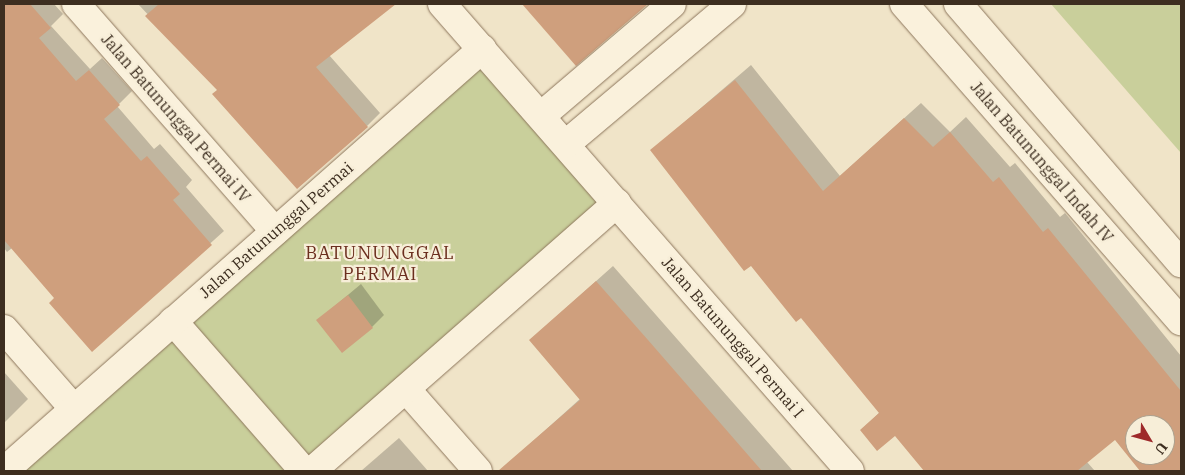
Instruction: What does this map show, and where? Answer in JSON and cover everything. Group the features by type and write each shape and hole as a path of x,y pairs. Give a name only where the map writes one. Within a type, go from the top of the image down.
{"street":[{"name":"Jalan Batununggal Permai IV","path":"76,4 275,232"},
{"path":"312,471 617,203 442,4"},
{"path":"541,116 672,4"},
{"path":"566,144 732,4"},
{"name":"Jalan Batununggal Indah IV","path":"904,4 1181,321"},
{"path":"958,4 1181,263"},
{"name":"Jalan Batununggal Permai","path":"4,470 482,49"},
{"name":"Jalan Batununggal Permai I","path":"617,203 850,471"},
{"path":"173,321 304,471"},
{"path":"4,328 74,409"},
{"path":"406,389 478,471"}],"green space":[{"path":"1051,4 1181,4 1181,153"},
{"path":"482,57 612,205 304,471 14,471"}],"building":[{"path":"4,4 30,4 51,28 39,38 76,81 89,70 120,105 104,119 141,161 147,156 180,194 173,200 212,245 92,352 49,303 54,298 4,240"},
{"path":"159,4 396,4 316,67 368,127 297,189 212,94 217,90 145,16"},
{"path":"522,4 648,4 576,66"},
{"path":"735,80 823,191 904,118 933,147 950,132 993,182 999,177 1043,232 1048,228 1181,391 1181,471 1140,471 1135,465 1175,465 1175,415 1125,415 1125,452 1115,440 1077,471 924,471 895,436 877,451 860,430 879,413 801,318 796,322 751,266 744,271 650,150"},
{"path":"596,281 762,471 498,471 580,400 529,340"},
{"path":"348,295 373,328 342,353 316,320"}],"district":[{"name":"BATUNUNGGAL PERMAI","path":"380,264"}]}
